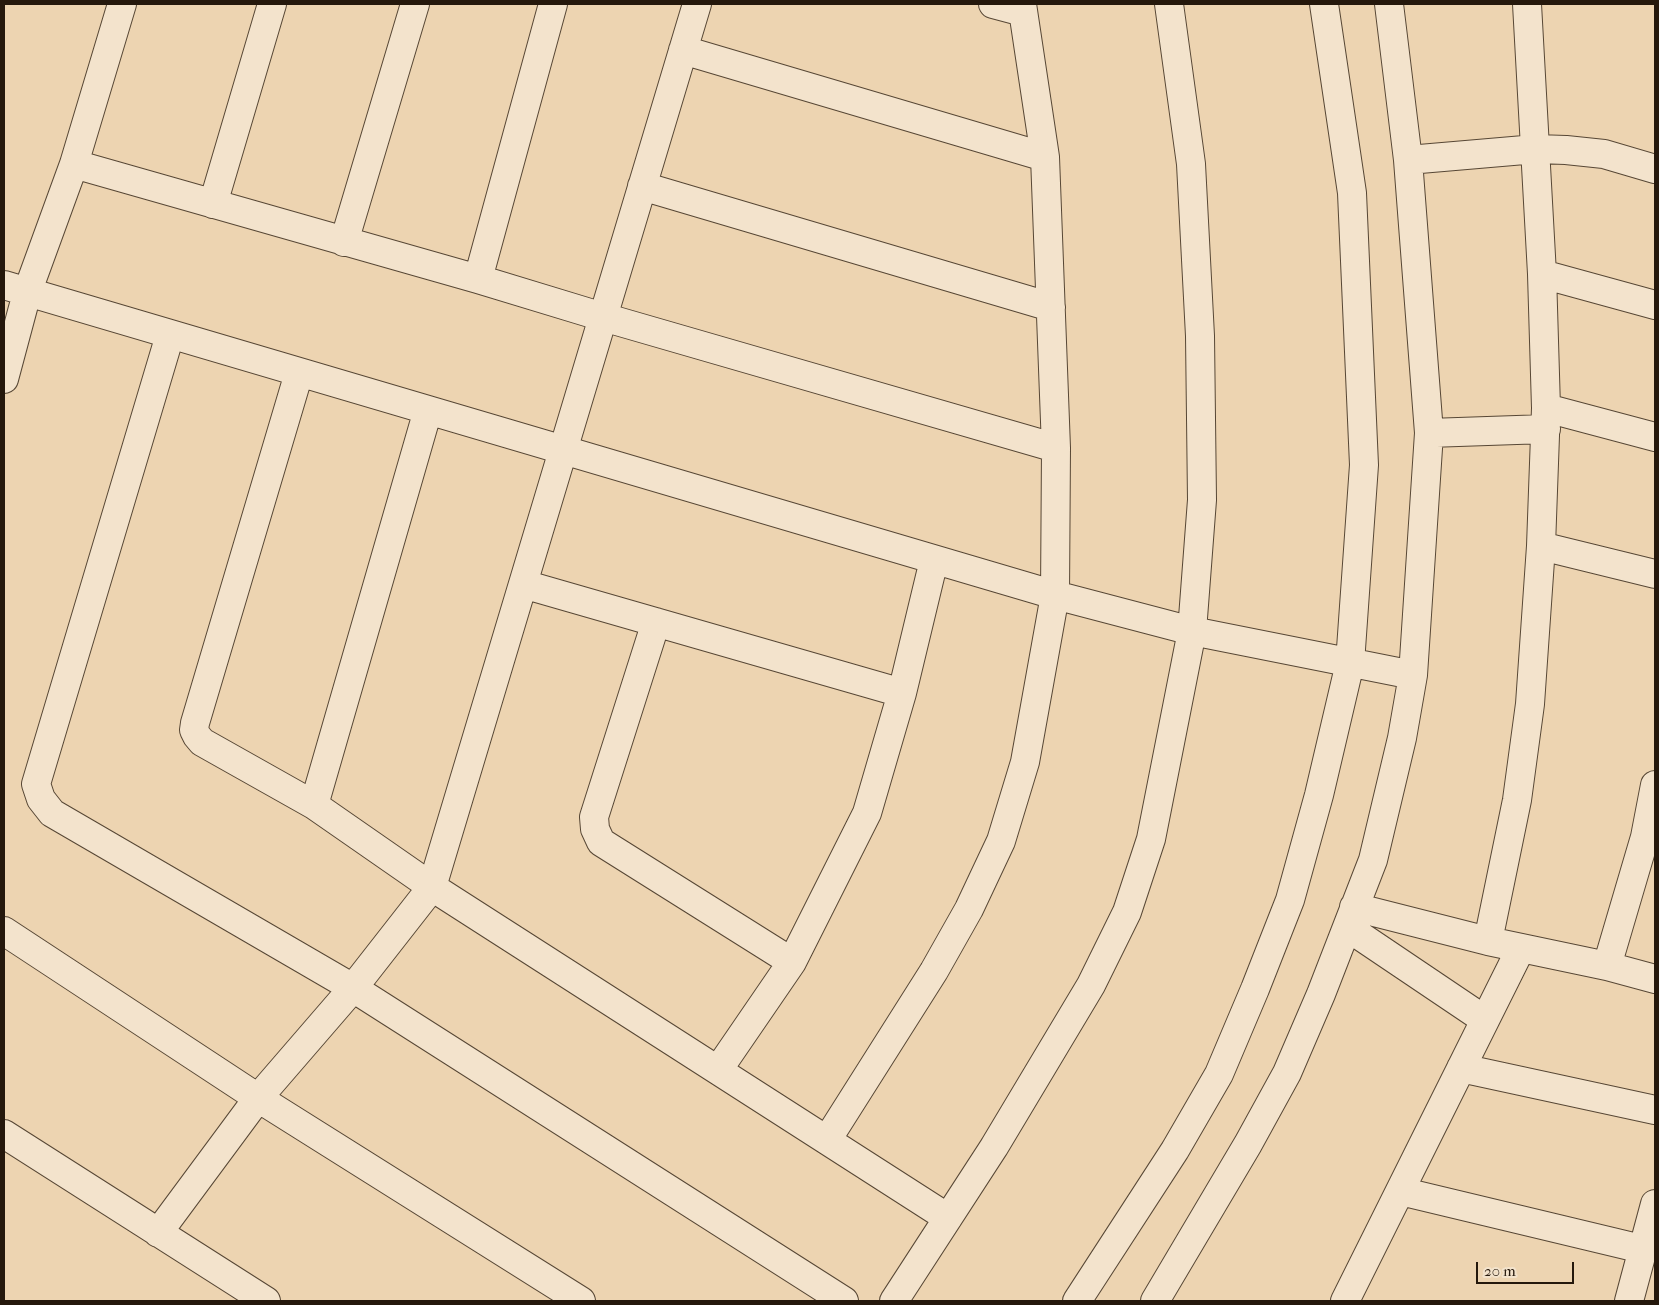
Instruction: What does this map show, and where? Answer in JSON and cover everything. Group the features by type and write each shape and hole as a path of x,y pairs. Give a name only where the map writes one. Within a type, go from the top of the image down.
{"street":[{"path":"4,379 15,289 74,164 122,4"},
{"path":"213,204 272,4"},
{"path":"344,242 415,4"},
{"path":"478,279 553,4"},
{"path":"158,1233 258,1098 354,988 432,887 697,4"},
{"path":"827,1140 938,963 969,909 1002,841 1024,762 1055,595 1056,448 1045,157 1023,8 993,4"},
{"path":"894,1301 994,1147 1091,985 1127,912 1152,839 1192,631 1202,500 1200,336 1191,164 1169,4"},
{"path":"1077,1301 1175,1150 1214,1082 1252,998 1290,900 1358,665 1364,465 1352,193 1324,4"},
{"path":"1155,1301 1248,1144 1287,1073 1321,994 1373,860 1402,738 1406,673 1429,433 1408,160 1389,4"},
{"path":"1488,940 1520,781 1530,704 1541,546 1546,419 1542,274 1526,4"},
{"path":"682,50 1045,157"},
{"path":"1408,160 1536,149 1566,150 1604,154 1655,169"},
{"path":"74,164 478,279 1056,448"},
{"path":"642,186 1051,307"},
{"path":"1542,274 1655,305"},
{"path":"15,289 1055,595 1192,631 1406,673"},
{"path":"170,335 36,784 41,799 52,813 354,988 844,1301"},
{"path":"299,373 198,714 194,730 202,742 314,805 432,887 948,1218"},
{"path":"314,805 428,410"},
{"path":"1429,433 1546,419 1655,437"},
{"path":"1541,546 1655,574"},
{"path":"718,1070 792,962 867,813 902,693 934,560"},
{"path":"523,584 902,693"},
{"path":"656,622 594,817 601,842 792,962"},
{"path":"1608,966 1650,839 1655,784"},
{"path":"1350,917 1488,940 1608,966 1655,979"},
{"path":"1350,917 1485,1020"},
{"path":"4,931 258,1098 581,1301"},
{"path":"1345,1301 1521,948"},
{"path":"1461,1068 1655,1110"},
{"path":"4,1134 266,1301"},
{"path":"1400,1191 1642,1249"},
{"path":"1629,1301 1655,1204"}]}
